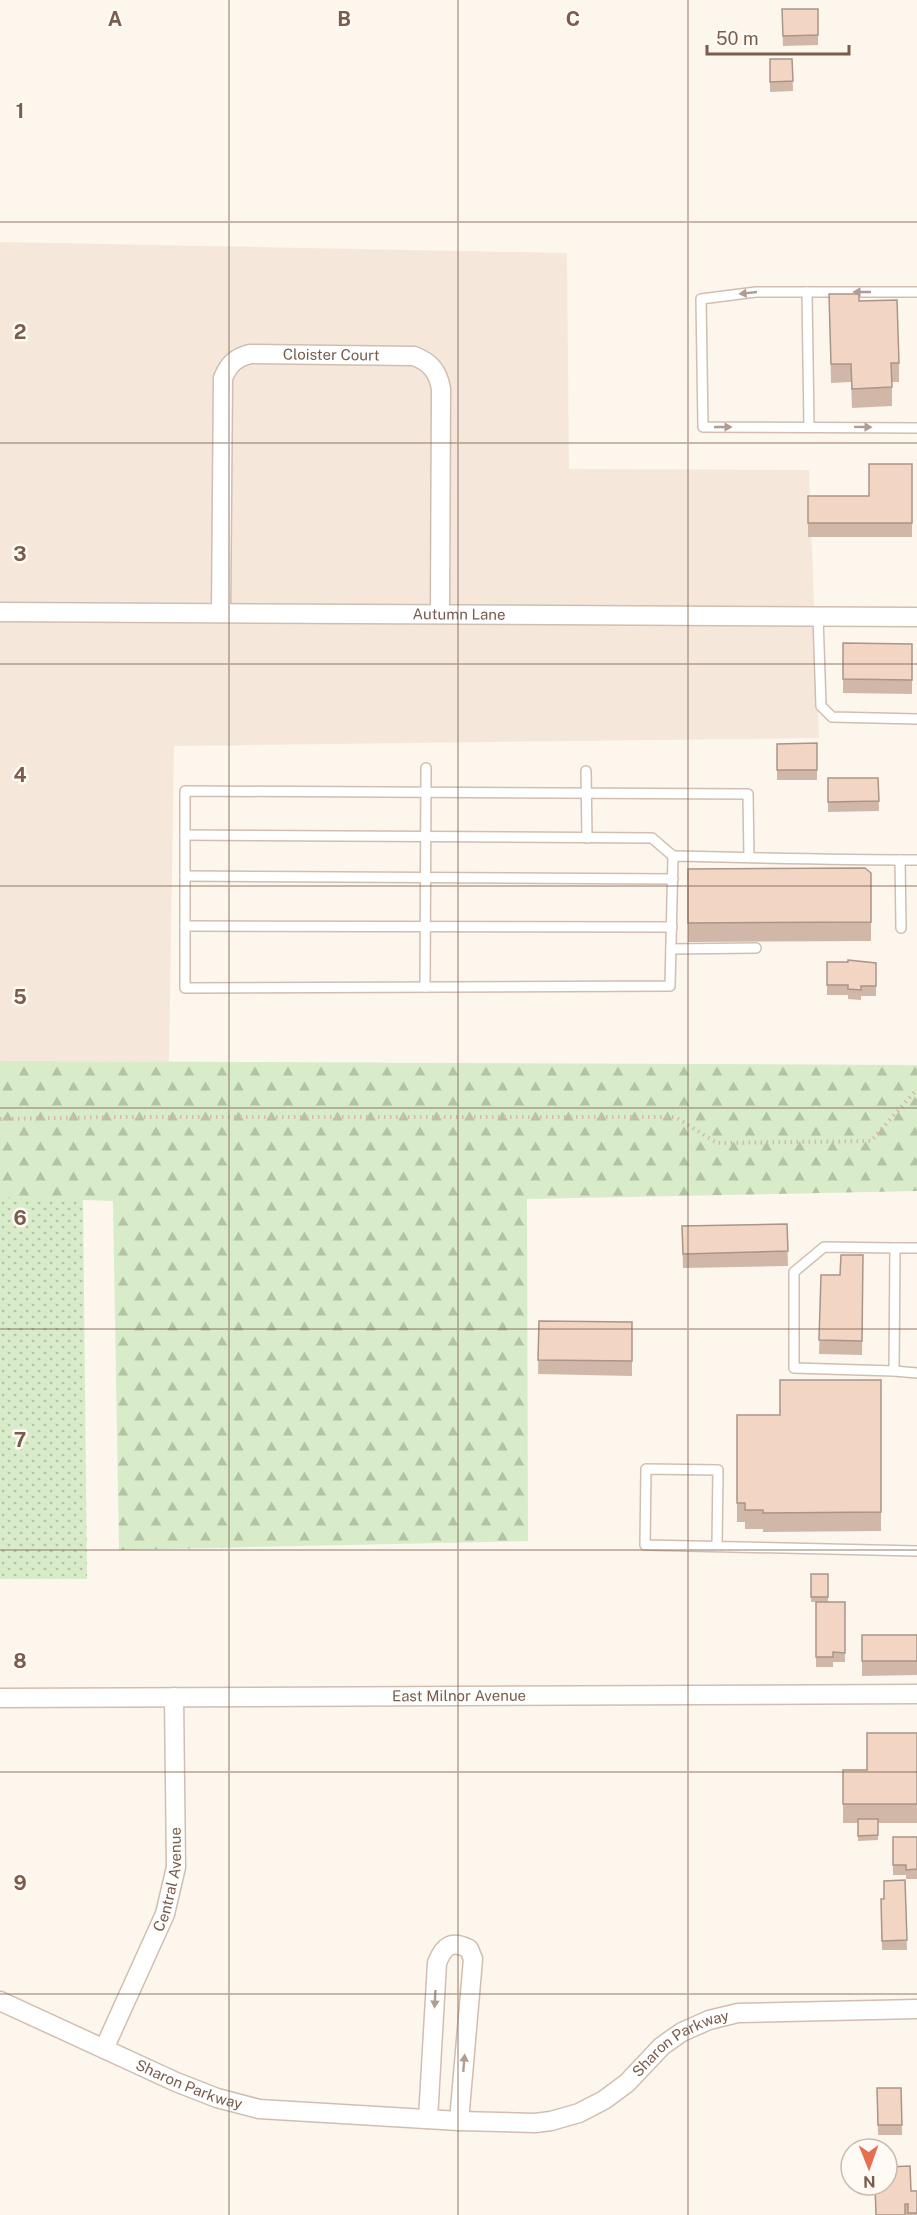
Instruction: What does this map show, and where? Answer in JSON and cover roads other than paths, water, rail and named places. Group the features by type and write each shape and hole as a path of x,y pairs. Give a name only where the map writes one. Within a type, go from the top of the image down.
{"street":[{"name":"Cloister Court","path":"221,613 223,378 229,365 239,357 250,354 414,356 433,367 441,389 440,614"},
{"name":"Autumn Lane","path":"0,612 917,617"},
{"name":"East Milnor Avenue","path":"0,1698 917,1694"},
{"name":"Central Avenue","path":"104,2049 170,1901 176,1867 174,1697"},
{"path":"428,2119 437,1963 442,1950 450,1945 460,1944 470,1949 473,1959 459,2121"},
{"name":"Sharon Parkway","path":"0,2001 177,2082 217,2098 259,2109 459,2121 535,2123 551,2121 579,2112 604,2100 627,2083 662,2046 682,2032 709,2020 738,2013 917,2009"}],"lane":[{"path":"917,292 756,292 701,299 703,427 917,428"},
{"path":"807,292 809,427"},
{"path":"818,616 821,706 832,717 917,719"},
{"path":"425,987 426,768"},
{"path":"586,771 587,838"},
{"path":"673,856 670,986 184,988 185,791 748,794 749,858"},
{"path":"185,836 652,838 673,856 917,860"},
{"path":"900,860 901,928"},
{"path":"185,876 673,879"},
{"path":"185,926 672,927"},
{"path":"671,949 756,948"},
{"path":"917,1248 824,1246 794,1272 794,1368 917,1373"},
{"path":"894,1371 895,1248"},
{"path":"717,1546 718,1470 646,1469 645,1545 917,1551"}]}
